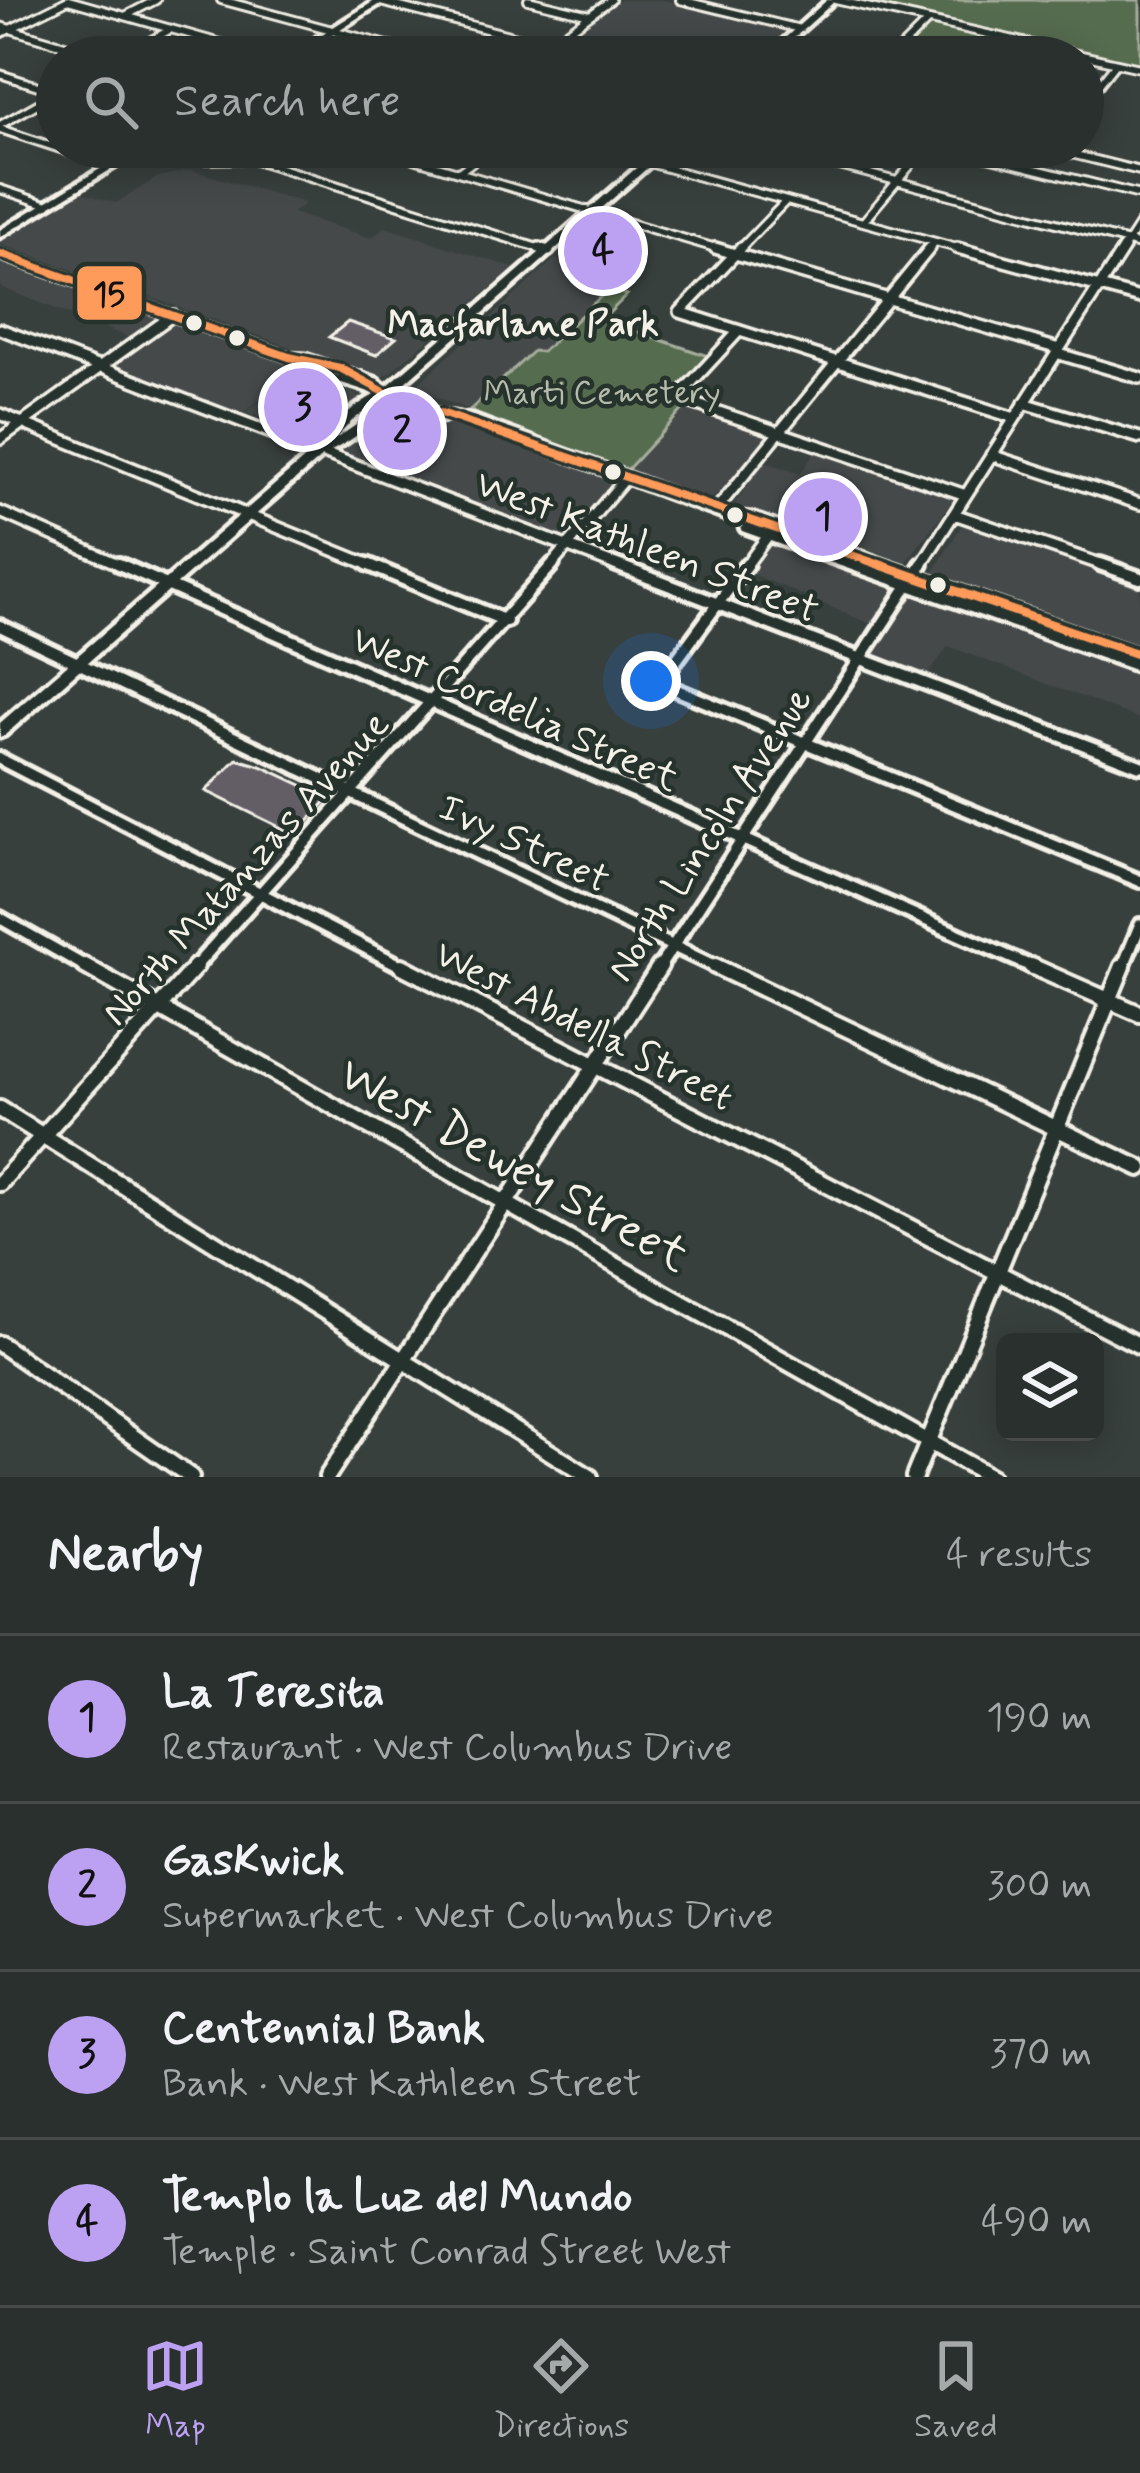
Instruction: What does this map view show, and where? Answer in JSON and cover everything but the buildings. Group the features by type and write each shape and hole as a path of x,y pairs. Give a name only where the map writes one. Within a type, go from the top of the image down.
{"street":[{"path":"0,30 68,0 196,36"},
{"path":"125,16 156,0"},
{"path":"221,0 355,36"},
{"path":"528,0 590,15"},
{"path":"561,36 611,0"},
{"path":"680,0 800,28"},
{"path":"791,36 834,0 995,36"},
{"path":"323,36 378,1 513,36"},
{"path":"913,36 928,21"},
{"path":"10,29 36,37"},
{"path":"159,36 171,29"},
{"path":"1104,60 1140,68"},
{"path":"1104,78 1116,63"},
{"path":"0,74 36,85"},
{"path":"0,127 36,105"},
{"path":"0,127 36,140"},
{"path":"1104,162 1140,171"},
{"path":"0,234 109,168"},
{"path":"282,168 550,250"},
{"path":"445,168 1140,378"},
{"path":"459,172 464,168"},
{"path":"0,731 321,451 327,438 386,393 642,168"},
{"path":"666,168 1140,298"},
{"path":"845,168 1140,244"},
{"path":"862,222 909,168"},
{"path":"1031,168 1140,195"},
{"path":"0,189 48,205"},
{"path":"786,201 680,313 1015,418"},
{"name":"North Lincoln Avenue","path":"327,1477 1140,223"},
{"path":"722,513 781,432 935,242"},
{"path":"0,254 289,357 293,365 366,391 386,393 464,425 1140,655"},
{"path":"0,439 172,315"},
{"name":"West Kathleen Street","path":"0,329 1140,766"},
{"path":"739,331 676,398 966,495"},
{"path":"1024,403 1140,438"},
{"path":"0,414 506,621"},
{"path":"991,455 1140,504"},
{"name":"North Matanzas Avenue","path":"0,1183 506,621 568,549 579,528 624,480"},
{"name":"West Cordelia Street","path":"0,512 1140,1014"},
{"path":"954,514 1140,578"},
{"path":"772,530 664,677 665,685 1140,881"},
{"path":"913,579 1140,667"},
{"name":"Ivy Street","path":"0,626 1140,1168"},
{"name":"West Abdella Street","path":"0,759 1140,1346"},
{"name":"West Dewey Street","path":"0,918 991,1477"},
{"path":"914,1477 1140,925"},
{"path":"0,1109 590,1477"},
{"path":"0,1344 190,1477"}],"shaded area":[{"path":"621,0 662,0 786,30 779,36 572,36"},
{"path":"191,170 305,203 292,213 371,238 385,227 514,268 388,374 376,377 0,244 0,239 77,191 116,203 158,177"},
{"path":"0,258 166,316 133,339 0,287"},
{"path":"555,259 620,280 470,410 418,390 417,385"},
{"path":"173,319 284,359 300,371 242,413 307,439 320,438 362,402 359,393 375,395 323,436 318,446 108,365"},
{"path":"297,373 356,394 359,401 318,436 246,412"},
{"path":"389,398 617,481 574,526 567,541 331,451 386,408"},
{"path":"688,404 772,432 746,467 711,499 627,470"},
{"path":"819,447 956,496 906,562 733,506 764,461 800,474"},
{"path":"963,523 1140,583 1140,647 933,573"},
{"path":"776,536 905,581 876,626 748,572"},
{"path":"916,584 1140,665 1140,719 948,646 926,678 869,656"}],"green space":[{"path":"847,0 1140,0 1140,67 1104,59 1104,36 1004,36"},
{"path":"930,25 981,36 919,36"},
{"name":"Marti Cemetery","path":"609,289 627,295 602,320 711,357 673,398 688,404 627,470 490,423 470,410 533,351 542,352"}],"transit line":[{"name":"15","path":"0,254 289,357 340,368 386,393"},
{"name":"15","path":"441,413 1140,655"}],"place":[{"name":"Templo la Luz del Mundo","path":"603,251"},
{"name":"Centennial Bank","path":"303,407"},
{"name":"GasKwick","path":"402,431"},
{"name":"La Teresita","path":"823,517"}],"district":[{"name":"Macfarlane Park","path":"523,322"}]}
